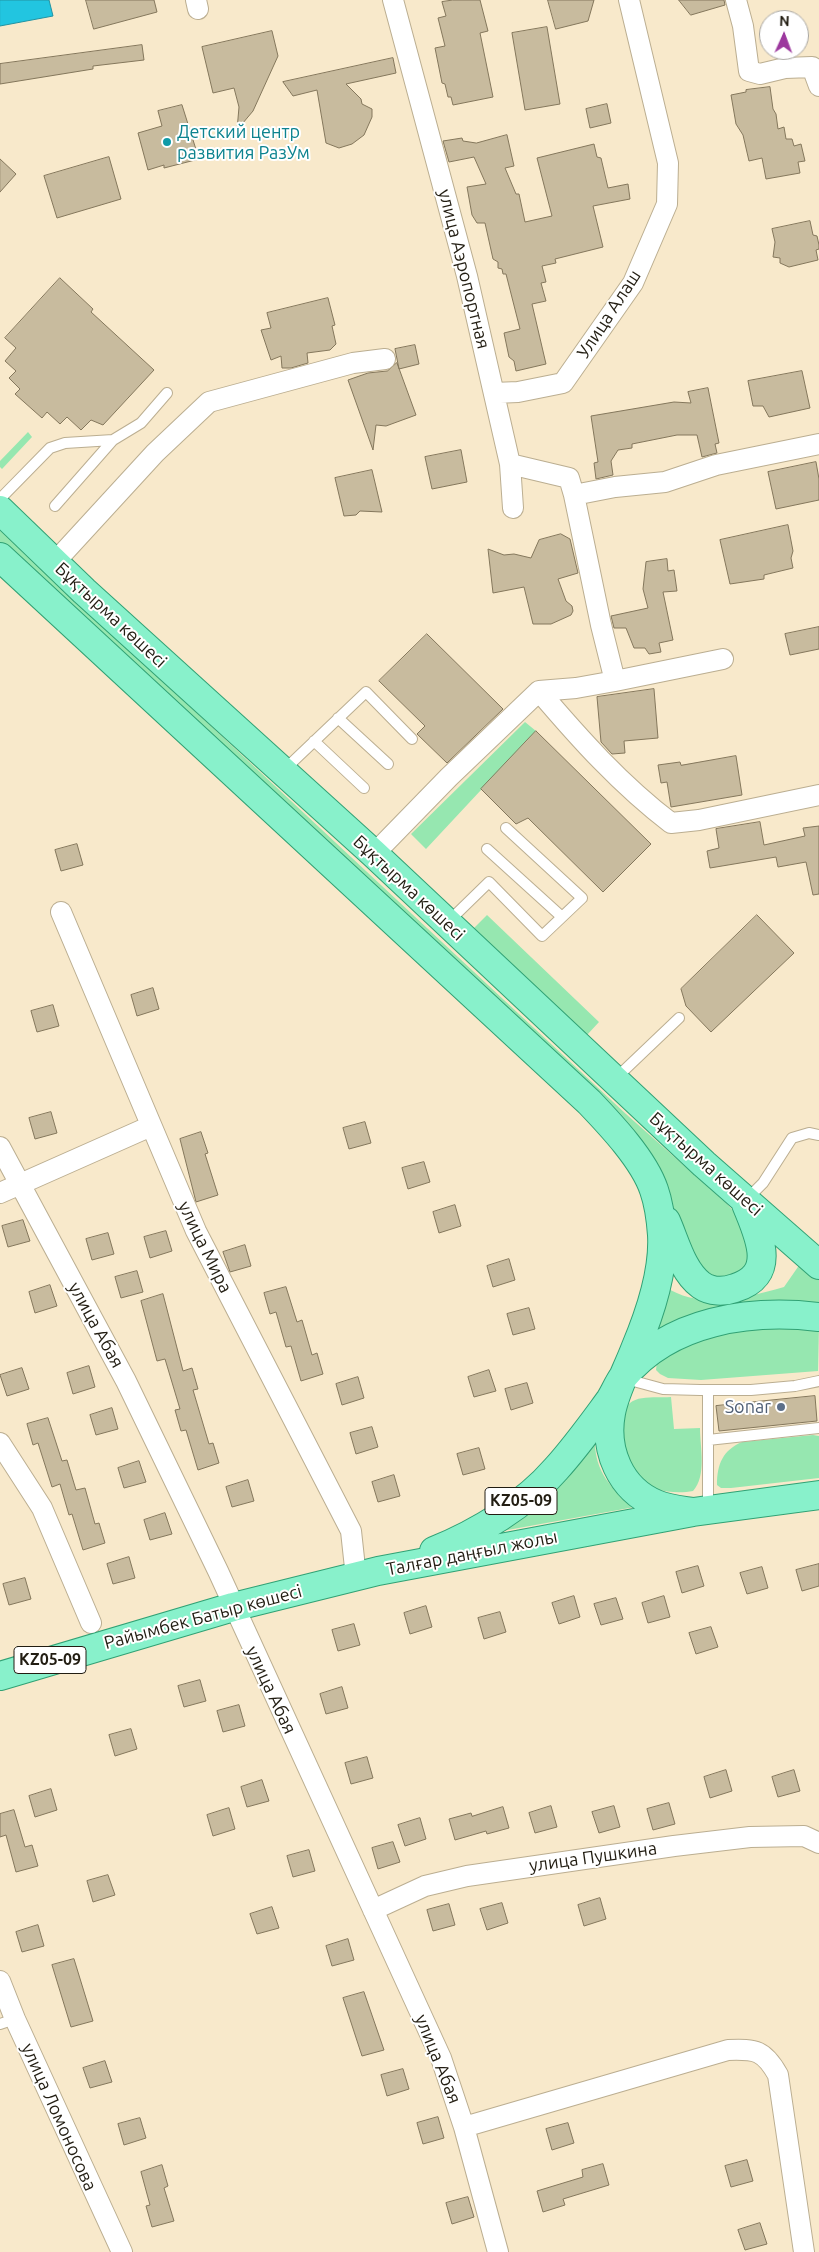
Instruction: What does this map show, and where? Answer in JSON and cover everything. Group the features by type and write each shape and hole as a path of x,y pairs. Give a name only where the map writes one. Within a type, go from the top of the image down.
{"main road":[{"name":"Бұқтырма көшесі","path":"0,510 54,563 374,854 745,1201 819,1265"},
{"name":"Бұқтырма көшесі","path":"0,557 589,1102 626,1145 641,1165 654,1189 662,1236 654,1294 636,1348 622,1378"},
{"path":"654,1189 680,1254 692,1276 702,1286 713,1290 726,1291 739,1287 759,1271 762,1262 761,1249 758,1234 745,1201"},
{"name":"KZ05-09","path":"701,1510 668,1508 655,1504 640,1495 620,1474 613,1456 609,1427 614,1401 622,1378 638,1362 670,1338 708,1324 767,1314 819,1317"},
{"name":"Талғар даңғыл жолы","path":"367,1574 454,1542 490,1522 535,1490 556,1470 594,1422 622,1378"},
{"name":"Талғар даңғыл жолы","path":"367,1574 701,1510 819,1496"},
{"name":"Райымбек Батыр көшесі","path":"0,1676 233,1607 367,1574"}],"street":[{"name":"улица Аэропортная","path":"393,0 467,276 510,464 514,508"},
{"name":"Улица Алаш","path":"494,393 518,392 563,383 633,283 666,204 668,163 629,0"},
{"path":"736,0 743,26 750,71 760,74 785,68 812,67 819,86"},
{"path":"54,563 155,453 209,402 353,363 385,359"},
{"path":"574,495 615,487 665,482 716,465 819,444"},
{"path":"510,464 569,478 615,680"},
{"path":"374,854 449,777 539,691 576,688 723,659"},
{"path":"539,691 602,761 648,806 671,823 699,820 819,795"},
{"name":"улица Мира","path":"61,912 196,1231 351,1531 367,1574"},
{"path":"0,1194 150,1126"},
{"name":"улица Абая","path":"0,1146 126,1380 218,1571 441,2058 464,2127 498,2252"},
{"path":"0,1445 42,1508 91,1624"},
{"name":"улица Пушкина","path":"373,1910 425,1886 466,1876 750,1837 804,1836 819,1843"},
{"name":"улица Ломоносова","path":"0,1981 7,2022 122,2252"},
{"path":"464,2127 728,2050 748,2049 769,2058 778,2075 804,2252"}],"lane":[{"path":"55,506 113,440 141,423 167,392"},
{"path":"0,498 50,448 66,443 113,440"},
{"path":"282,771 366,692 412,739"},
{"path":"338,718 388,764"},
{"path":"314,741 364,788"},
{"path":"447,923 489,882 542,936 582,898 506,828"},
{"path":"487,849 562,917"},
{"path":"614,1080 680,1018"},
{"path":"745,1201 763,1183 792,1138 809,1134 819,1135"},
{"path":"622,1378 663,1389 708,1390 751,1390 795,1386 819,1381"},
{"path":"701,1510 708,1440 708,1390"},
{"path":"708,1440 819,1428"}],"green space":[{"path":"28,432 32,437 2,469 0,461"},
{"path":"0,529 626,1114 725,1202 776,1257 766,1277 709,1287 663,1193 314,836 0,543"},
{"path":"525,722 536,731 426,849 411,834"},
{"path":"487,915 599,1022 587,1035 473,929"},
{"path":"800,1264 819,1279 819,1311 648,1343 665,1287 679,1294 694,1298 723,1300 739,1298 784,1287"},
{"path":"819,1325 818,1371 701,1380 668,1378 656,1370 657,1362 697,1339 739,1328"},
{"path":"671,1397 674,1429 700,1428 700,1478 693,1491 664,1491 649,1487 643,1483 634,1472 620,1440 622,1420 625,1410 630,1403 644,1398"},
{"path":"819,1436 819,1478 731,1488 721,1488 717,1485 718,1471 722,1459 735,1445 742,1442"},
{"path":"595,1442 601,1471 612,1487 635,1507 502,1531"}],"water":[{"path":"0,0 49,0 53,16 0,26"}],"building":[{"path":"86,0 154,0 157,12 94,29"},
{"path":"480,0 488,31 480,33 493,97 453,105 451,97 448,97 445,84 442,83 435,48 445,46 438,18 446,16 442,2"},
{"path":"548,0 594,0 588,21 556,29"},
{"path":"679,0 724,0 725,5 691,15"},
{"path":"547,27 560,104 525,110 512,33"},
{"path":"272,31 278,56 253,111 237,130 239,107 234,88 213,93 202,47"},
{"path":"142,45 144,60 93,66 93,69 0,84 0,64"},
{"path":"393,58 396,73 346,84 361,99 362,104 372,109 372,117 364,135 352,144 339,148 326,143 317,90 293,96 283,82"},
{"path":"770,87 778,129 784,127 786,139 792,139 794,146 801,144 805,161 798,162 800,173 766,179 762,158 749,161 743,135 736,124 731,95 746,92 746,90"},
{"path":"607,104 611,123 590,128 586,109"},
{"name":"Детский центр развития РазУм","path":"182,105 199,159 164,168 164,165 148,170 138,133 162,126 158,111"},
{"path":"507,135 514,166 505,168 516,194 519,194 525,222 552,216 537,158 594,144 597,157 601,158 608,188 628,184 630,199 593,206 603,247 555,259 556,263 542,266 546,282 541,283 546,301 532,304 546,364 516,371 514,361 509,357 504,333 520,329 506,274 503,274 502,269 498,268 498,262 493,259 485,223 477,223 472,215 467,187 486,184 474,157 449,162 443,141 462,138 463,141 476,143"},
{"path":"109,157 121,199 57,218 44,176"},
{"path":"0,159 16,174 0,192"},
{"path":"810,221 813,235 817,236 819,245 819,249 816,250 818,260 789,267 780,263 780,258 773,257 775,242 772,229"},
{"path":"60,278 93,309 91,312 154,370 103,425 91,420 81,430 67,417 60,424 47,412 42,418 15,394 20,389 9,378 16,371 5,361 16,348 5,338"},
{"path":"328,298 335,325 332,326 336,344 330,350 307,353 308,363 291,368 282,368 281,356 271,360 261,330 271,328 267,313"},
{"path":"415,345 419,364 399,369 395,349"},
{"path":"397,363 416,415 386,426 376,425 373,450 348,380 368,373 387,371"},
{"path":"802,371 810,408 769,417 763,406 753,406 748,381"},
{"path":"708,388 719,443 715,444 717,453 702,457 697,435 677,435 632,444 632,448 618,450 611,461 613,475 596,479 594,463 598,462 591,416 674,402 691,403 688,392"},
{"path":"461,450 467,482 432,489 425,457"},
{"path":"816,462 819,479 819,500 776,509 768,472"},
{"path":"372,470 382,512 360,511 356,515 344,516 335,478"},
{"path":"788,525 793,551 791,558 793,568 764,575 764,579 730,584 720,540"},
{"path":"561,534 570,539 578,573 558,579 566,601 572,606 573,611 571,615 551,624 533,624 524,587 493,593 488,549 504,555 514,554 531,558 539,540"},
{"path":"667,559 668,571 674,570 677,591 663,592 673,640 659,643 661,652 649,654 645,648 634,648 626,628 614,628 611,616 648,608 643,589 646,562"},
{"path":"819,627 819,649 790,655 785,634"},
{"path":"427,634 503,709 447,763 417,734 425,726 379,681"},
{"path":"654,689 658,738 624,741 625,753 612,754 601,742 597,697"},
{"path":"536,731 651,844 603,892 528,818 516,824 481,789"},
{"path":"736,756 742,795 671,807 667,782 661,783 658,765 680,762 681,765"},
{"path":"760,822 764,845 805,836 803,828 819,826 819,894 813,895 806,862 778,867 776,857 710,868 707,851 719,848 716,829"},
{"path":"77,844 83,865 61,871 55,850"},
{"path":"757,915 794,953 711,1032 686,1006 681,989"},
{"path":"153,988 159,1009 137,1016 131,995"},
{"path":"53,1005 59,1026 37,1032 31,1011"},
{"path":"51,1112 57,1133 35,1139 29,1118"},
{"path":"365,1122 371,1143 349,1149 343,1128"},
{"path":"201,1132 208,1153 205,1154 218,1195 196,1202 180,1139"},
{"path":"424,1162 430,1182 408,1189 402,1168"},
{"path":"455,1205 461,1226 439,1233 433,1212"},
{"path":"23,1220 30,1241 8,1247 2,1226"},
{"path":"166,1231 172,1251 150,1258 144,1237"},
{"path":"108,1233 114,1254 92,1260 86,1239"},
{"path":"245,1245 251,1266 230,1272 223,1252"},
{"path":"509,1259 515,1280 493,1287 487,1266"},
{"path":"137,1271 143,1292 121,1298 115,1277"},
{"path":"50,1285 57,1306 35,1313 29,1292"},
{"path":"286,1287 297,1322 302,1320 312,1355 317,1353 323,1374 301,1381 291,1346 286,1347 276,1312 270,1314 264,1293"},
{"path":"163,1294 183,1371 192,1368 198,1389 193,1390 209,1444 213,1443 219,1463 198,1470 186,1430 181,1431 175,1410 180,1409 165,1359 157,1361 141,1301"},
{"path":"529,1308 535,1329 513,1335 507,1314"},
{"path":"89,1366 95,1387 73,1394 67,1373"},
{"path":"22,1368 29,1389 7,1396 0,1375"},
{"path":"489,1370 496,1391 474,1397 468,1377"},
{"path":"358,1377 364,1398 342,1405 336,1384"},
{"path":"527,1383 533,1403 511,1410 505,1389"},
{"path":"815,1396 817,1421 719,1431 716,1406"},
{"path":"112,1408 118,1429 96,1435 90,1415"},
{"path":"48,1418 62,1461 67,1460 76,1490 85,1488 95,1524 99,1523 105,1543 83,1550 72,1514 69,1515 60,1484 52,1487 38,1443 33,1445 27,1424"},
{"path":"372,1427 378,1447 356,1454 350,1433"},
{"path":"479,1448 485,1469 463,1475 457,1454"},
{"path":"139,1461 146,1482 124,1488 118,1468"},
{"path":"394,1475 400,1496 378,1502 372,1482"},
{"path":"248,1480 254,1501 232,1507 226,1487"},
{"path":"165,1513 172,1534 150,1540 144,1520"},
{"path":"129,1557 135,1578 113,1584 107,1564"},
{"path":"819,1564 819,1586 802,1591 796,1570"},
{"path":"698,1566 704,1586 682,1593 676,1572"},
{"path":"762,1567 768,1588 747,1594 740,1573"},
{"path":"25,1578 31,1599 9,1605 3,1584"},
{"path":"574,1596 580,1617 559,1624 552,1603"},
{"path":"664,1596 670,1617 648,1623 642,1603"},
{"path":"616,1598 623,1619 601,1625 594,1604"},
{"path":"426,1606 432,1627 410,1634 404,1613"},
{"path":"500,1612 506,1632 484,1639 478,1618"},
{"path":"354,1624 360,1645 338,1651 332,1630"},
{"path":"711,1627 718,1647 696,1654 689,1633"},
{"path":"200,1680 206,1701 184,1707 178,1686"},
{"path":"342,1687 348,1708 326,1714 320,1694"},
{"path":"239,1705 245,1726 223,1732 217,1711"},
{"path":"131,1729 137,1749 115,1756 109,1735"},
{"path":"367,1757 373,1778 351,1784 345,1763"},
{"path":"726,1770 732,1791 710,1798 704,1777"},
{"path":"794,1770 800,1791 778,1797 772,1777"},
{"path":"262,1780 269,1801 247,1807 241,1787"},
{"path":"51,1789 57,1810 35,1817 29,1796"},
{"path":"669,1803 675,1824 653,1830 647,1809"},
{"path":"551,1806 557,1827 535,1833 529,1813"},
{"path":"614,1806 620,1827 599,1833 592,1812"},
{"path":"503,1807 509,1828 487,1834 486,1831 455,1840 449,1819 471,1813 472,1816"},
{"path":"229,1808 235,1829 213,1836 207,1815"},
{"path":"14,1810 25,1847 32,1845 38,1866 16,1872 6,1835 0,1837 0,1814"},
{"path":"420,1818 426,1839 405,1846 398,1825"},
{"path":"393,1842 400,1862 378,1869 372,1848"},
{"path":"309,1850 315,1871 293,1877 287,1856"},
{"path":"108,1875 115,1895 93,1902 87,1881"},
{"path":"600,1898 606,1919 584,1926 578,1905"},
{"path":"502,1903 508,1923 487,1930 480,1909"},
{"path":"449,1904 455,1925 433,1931 427,1910"},
{"path":"272,1907 279,1928 257,1934 250,1914"},
{"path":"38,1925 44,1946 22,1952 16,1932"},
{"path":"348,1939 354,1960 332,1966 326,1946"},
{"path":"74,1959 93,2021 71,2027 52,1965"},
{"path":"364,1992 384,2050 362,2056 343,1998"},
{"path":"105,2061 112,2082 90,2088 83,2068"},
{"path":"403,2069 409,2089 387,2096 381,2075"},
{"path":"438,2117 444,2138 423,2144 417,2123"},
{"path":"140,2118 146,2138 124,2145 118,2124"},
{"path":"568,2123 574,2143 552,2150 546,2129"},
{"path":"747,2160 753,2181 731,2187 725,2166"},
{"path":"603,2164 609,2185 563,2199 565,2205 543,2212 537,2191 583,2177 582,2170"},
{"path":"162,2165 168,2186 164,2188 174,2221 152,2227 146,2206 150,2205 141,2172"},
{"path":"468,2197 474,2217 452,2224 446,2203"},
{"path":"760,2223 767,2244 745,2250 738,2230"}],"place":[{"name":"Детский центр развития РазУм","path":"167,142"},
{"name":"Sonar","path":"781,1407"}]}
